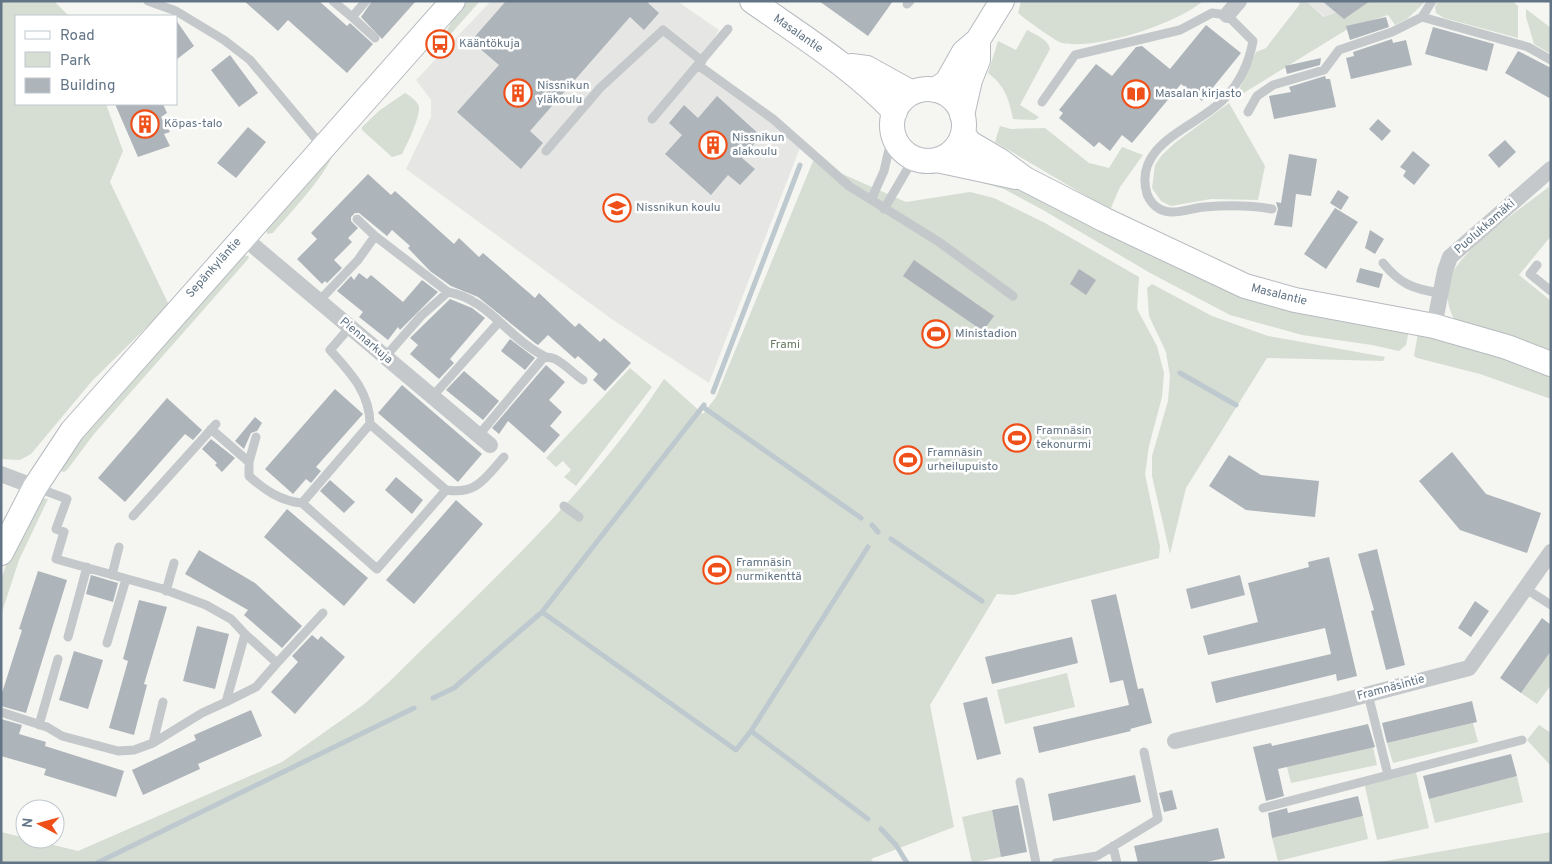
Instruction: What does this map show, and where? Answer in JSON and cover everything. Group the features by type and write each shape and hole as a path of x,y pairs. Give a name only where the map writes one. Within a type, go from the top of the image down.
{"street":[{"name":"Sepänkyläntie","path":"1,553 34,487 83,417 453,1"},
{"name":"Masalantie","path":"752,1 845,66 860,82 876,92 894,122"},
{"path":"978,40 978,60 970,80 958,146 949,155 928,160 905,153 894,122 899,105 947,82 964,52 978,40 1002,1"},
{"path":"1227,16 1239,1"},
{"name":"Masalantie","path":"845,66 867,68 924,92"},
{"path":"924,92 955,101 963,124"},
{"name":"Masalantie","path":"963,124 970,143 1000,160 1025,178 1202,267 1263,293 1434,326 1507,347 1551,364"},
{"name":"Masalantie","path":"928,160 1025,178"},
{"name":"Puolukkamäki","path":"1434,326 1440,293 1450,257 1551,169"},
{"name":"Piennarkuja","path":"242,237 484,440"},
{"path":"1,474 34,487"},
{"name":"Framnäsintie","path":"1175,741 1469,668 1551,552"}],"lane":[{"path":"148,1 176,12 224,40 250,60 330,138"},
{"path":"333,1 375,38"},
{"path":"352,17 366,1"},
{"path":"1248,112 1257,96 1273,85 1324,70 1339,50 1392,32 1422,17 1432,1"},
{"path":"1042,102 1075,55 1180,30 1212,13 1227,16 1253,41 1245,71 1225,98 1155,150 1146,174 1145,185 1149,198 1157,208 1170,212 1247,204 1272,208"},
{"path":"1422,17 1528,47 1551,60"},
{"path":"652,119 728,29"},
{"path":"546,150 600,88 663,30 700,63 773,119 826,167 884,209 939,242 1013,296"},
{"path":"871,200 884,171 894,122"},
{"path":"884,209 908,168 928,160"},
{"path":"357,219 448,292 464,295 481,305 498,323 544,357 554,359 583,380"},
{"path":"319,301 358,260 376,236"},
{"path":"1383,263 1397,279 1421,290 1440,293"},
{"path":"1537,265 1530,274 1551,291"},
{"path":"385,357 421,316 448,292"},
{"path":"432,397 498,323"},
{"path":"302,503 370,424 370,408 352,374 330,350 350,327"},
{"path":"484,440 544,357"},
{"path":"370,424 446,490 458,492 478,486 504,457"},
{"path":"133,516 213,427 249,462"},
{"path":"246,487 249,476 249,462 256,437"},
{"path":"249,476 272,494 288,502 302,503 377,569 446,490"},
{"path":"34,487 67,499 56,529 64,532 56,558 166,591 206,606 231,619 277,663"},
{"path":"564,506 580,517"},
{"path":"112,574 119,547"},
{"path":"166,591 174,563"},
{"path":"68,638 87,568"},
{"path":"106,643 126,579"},
{"path":"1526,589 1551,605"},
{"path":"1,712 39,725 62,736 118,751 134,750 153,743 202,714 256,686 323,613"},
{"path":"226,702 245,634"},
{"path":"39,725 58,659"},
{"path":"1368,694 1388,775"},
{"path":"153,743 163,702"},
{"path":"1263,808 1522,740"},
{"path":"1056,863 1097,856 1158,819 1144,752"},
{"path":"1020,782 1036,863"},
{"path":"1113,846 1117,863"}],"shaded area":[{"name":"Nissnikun koulu","path":"491,1 677,1 719,30 698,65 801,145 709,383 613,320 406,169 431,117 431,100 416,80"},
{"path":"1306,1 1386,1 1341,30"}],"green space":[{"path":"1,1 54,1 68,15 15,15 15,105 106,105 123,151 110,182 169,305 92,381 31,454 20,460 1,459"},
{"path":"468,1 480,1 449,36 446,32 458,10"},
{"path":"1021,1 1203,1 1175,18 1136,33 1095,43 1077,44 1058,41 1018,13"},
{"path":"1297,1 1306,1 1324,17 1370,1 1426,1 1407,19 1395,25 1388,15 1351,27 1242,94 1239,90 1256,52 1266,48 1300,4"},
{"path":"1438,1 1512,1 1518,6 1518,38 1444,18 1436,13 1435,7"},
{"path":"1526,9 1551,28 1551,54 1534,44 1526,17"},
{"path":"1027,30 1044,40 1050,49 1020,105 1039,117 1035,120 1013,119 1005,93 999,83 988,73 998,41 1016,50"},
{"path":"405,93 417,103 419,112 413,131 402,154 392,157 362,130 362,127 380,110"},
{"path":"1229,103 1265,166 1258,200 1211,199 1171,206 1161,201 1152,188 1155,165 1162,155 1176,142"},
{"path":"1000,126 1011,129 1045,128 1089,163 1109,168 1122,147 1143,155 1120,187 1110,210 995,142"},
{"path":"334,148 327,167 309,192 273,233 267,234 266,226"},
{"name":"Frami","path":"813,161 906,202 970,192 994,198 1045,223 1139,277 1137,309 1157,346 1164,373 1162,397 1149,446 1145,474 1160,546 1159,558 1014,595 997,594 930,705 954,827 871,859 874,863 1,863 1,832 15,835 15,849 65,848 78,851 282,762 363,705 498,575 603,462 635,421 664,379 703,414 716,397"},
{"path":"978,175 1050,202 1202,277 1409,330 1406,345 1399,351 1372,345 1302,335 1230,315 1152,274 1004,189 976,181"},
{"path":"1549,187 1551,236 1519,275 1551,301 1551,353 1455,320 1448,303 1450,278 1460,262 1497,227"},
{"path":"241,255 248,256 249,258 94,434 67,470 64,472 58,470 87,425"},
{"path":"1152,284 1212,316 1268,336 1385,357 1383,361 1267,358 1186,488 1170,554 1152,476 1152,456 1168,401 1170,376 1166,352 1149,316 1147,288"},
{"path":"1418,333 1483,349 1551,375 1551,399 1480,374 1417,358 1414,356"},
{"path":"630,368 652,387 576,486 564,477 571,470 563,461 556,467 546,458"},
{"path":"40,498 48,499 19,560 1,615 1,580 9,556"},
{"path":"1551,651 1551,685 1537,704 1521,693"},
{"path":"1067,673 1075,707 1005,724 997,690"},
{"path":"1473,723 1478,742 1393,763 1387,743"},
{"path":"1539,725 1551,733 1551,766 1527,740"},
{"path":"1373,747 1377,765 1291,783 1287,767"},
{"path":"1415,768 1429,828 1377,840 1364,782"},
{"path":"1517,776 1523,802 1435,823 1429,799"},
{"path":"992,810 1001,857 972,863 962,817"},
{"path":"1363,816 1368,839 1278,861 1272,838"},
{"path":"1551,832 1551,863 1374,863"}],"building":[{"path":"244,1 319,1 347,26 350,23 373,44 347,73 288,20 278,31"},
{"path":"372,1 416,1 382,39 361,17"},
{"name":"Nissnikun yläkoulu","path":"506,1 646,1 659,13 644,30 630,17 530,131 543,143 521,169 457,112 499,65 471,41"},
{"path":"819,1 893,1 868,36"},
{"path":"1322,1 1370,1 1344,19"},
{"path":"1386,17 1389,27 1350,40 1346,26"},
{"path":"178,23 194,46 178,58"},
{"path":"1206,25 1241,53 1202,101 1181,84 1132,143 1122,135 1110,151 1099,142 1094,147 1059,118 1063,113 1059,110 1096,64 1112,76 1136,47 1142,46 1170,69"},
{"path":"1433,27 1494,44 1487,71 1425,54"},
{"path":"1392,39 1393,43 1406,40 1412,65 1351,79 1346,58 1354,56 1353,52"},
{"path":"1518,51 1551,68 1551,99 1505,73"},
{"path":"230,55 258,93 239,107 211,70"},
{"path":"1321,58 1320,65 1287,74 1285,66"},
{"path":"1325,76 1326,79 1330,79 1336,107 1274,119 1269,96 1291,92 1289,87"},
{"name":"Nissnikun alakoulu","path":"717,96 761,136 742,158 755,169 740,185 728,175 711,195 665,154 682,135 669,123 684,105 698,118"},
{"name":"Köpas-talo","path":"115,105 163,105 167,113 161,117 170,132 164,134 170,146 138,157"},
{"path":"1378,119 1391,131 1382,141 1369,129"},
{"path":"248,127 266,142 236,178 217,163"},
{"path":"1505,140 1516,152 1499,168 1488,155"},
{"path":"1413,151 1430,165 1414,185 1403,176 1406,171 1400,167"},
{"path":"1289,154 1317,159 1311,196 1296,194 1292,227 1274,225 1278,209 1276,202 1281,203"},
{"path":"368,174 391,195 395,191 454,244 459,238 479,257 483,253 535,298 539,293 575,327 579,323 600,342 604,338 631,363 605,391 593,380 598,374 578,356 575,359 548,335 538,345 478,297 451,286 430,271 408,248 410,246 392,230 387,236 359,213 355,213 351,217 351,221 358,228 348,238 352,242 334,260 342,268 327,283 325,281 322,284 297,259 317,239 311,233"},
{"path":"1338,190 1349,197 1341,210 1330,203"},
{"path":"1335,208 1358,222 1326,269 1304,254"},
{"path":"1370,230 1384,239 1375,254 1365,248"},
{"path":"914,260 994,316 983,331 903,276"},
{"path":"1360,268 1383,274 1379,288 1356,282"},
{"path":"1079,269 1096,280 1086,295 1070,284"},
{"path":"359,273 367,279 371,275 403,302 422,280 438,292 400,330 398,327 388,340 359,317 363,312 337,291 351,276 354,280"},
{"path":"450,299 472,308 485,318 450,359 454,363 439,379 410,354 418,345 410,338"},
{"path":"510,339 535,358 525,370 501,351"},
{"path":"546,365 565,382 549,400 562,412 550,426 560,435 544,453 508,421 499,434 492,428"},
{"path":"464,371 499,401 483,420 446,390"},
{"path":"402,385 482,454 458,482 378,413"},
{"path":"335,389 363,414 316,467 321,471 311,483 306,479 293,494 265,469"},
{"path":"167,398 202,430 193,440 185,434 125,502 98,478"},
{"path":"255,417 262,423 257,431 251,433 244,449 235,441"},
{"path":"211,439 235,458 222,472 215,465 217,463 202,449"},
{"path":"1452,452 1486,494 1541,513 1527,553 1460,530 1419,481"},
{"path":"1229,455 1261,475 1319,481 1315,517 1246,510 1209,486"},
{"path":"396,477 423,500 412,514 385,490"},
{"path":"330,480 355,502 344,513 320,491"},
{"path":"456,500 483,524 414,604 386,580"},
{"path":"287,509 368,578 344,606 264,537"},
{"path":"1377,549 1405,665 1386,670 1371,611 1374,610 1358,554"},
{"path":"199,550 255,583 302,626 282,648 244,615 248,610 185,574"},
{"path":"1329,557 1357,676 1337,681 1336,674 1216,703 1211,682 1331,654 1325,628 1208,655 1203,636 1258,622 1248,583 1309,567 1308,562"},
{"path":"38,571 67,580 26,713 1,706 1,696 22,630 19,629"},
{"path":"91,575 118,583 113,602 86,594"},
{"path":"1240,575 1245,595 1191,609 1186,589"},
{"path":"1116,594 1138,689 1143,688 1152,723 1130,729 1131,731 1039,753 1033,727 1129,705 1123,680 1110,683 1091,600"},
{"path":"139,600 167,607 144,684 147,685 134,735 109,728 128,661 123,659"},
{"path":"1475,601 1489,611 1471,637 1458,628"},
{"path":"1542,618 1551,625 1551,651 1521,693 1500,678"},
{"path":"197,626 229,634 215,689 183,681"},
{"path":"312,635 318,640 321,636 345,657 295,714 271,692 298,662 292,656"},
{"path":"1072,637 1078,663 992,684 985,657"},
{"path":"74,651 103,660 88,709 59,700"},
{"path":"987,697 1001,754 977,760 963,703"},
{"path":"1472,701 1477,722 1387,743 1382,723"},
{"path":"251,710 262,736 198,764 200,769 143,795 132,770 196,740 194,735"},
{"path":"1,719 22,725 19,734 46,742 45,746 124,771 116,797 44,775 46,769 1,756"},
{"path":"1368,724 1375,747 1278,769 1284,796 1266,801 1253,747 1271,743 1272,746"},
{"path":"1511,754 1517,776 1429,799 1423,776"},
{"path":"1135,775 1141,802 1053,821 1048,794"},
{"path":"1172,790 1177,809 1164,812 1159,793"},
{"path":"1358,796 1363,816 1272,838 1268,813 1287,808 1288,813"},
{"path":"1018,805 1027,852 1001,857 992,810"},
{"path":"1218,828 1225,858 1202,863 1138,863 1134,846"}],"waterway":[{"path":"713,392 800,165"},
{"path":"1180,373 1236,405"},
{"path":"704,405 542,612 736,750 751,731 868,819"},
{"path":"703,407 861,518"},
{"path":"872,525 878,532"},
{"path":"891,539 982,601"},
{"path":"751,731 868,547"},
{"path":"433,698 454,688 542,612"},
{"path":"97,863 414,708"},
{"path":"881,829 896,845 907,863"}],"place":[{"name":"Kääntökuja","path":"440,44"},
{"name":"Nissnikun yläkoulu","path":"518,93"},
{"name":"Masalan kirjasto","path":"1136,94"},
{"name":"Köpas-talo","path":"145,124"},
{"name":"Nissnikun alakoulu","path":"713,145"},
{"name":"Nissnikun koulu","path":"617,208"},
{"name":"Ministadion","path":"936,334"},
{"name":"Framnäsin tekonurmi","path":"1017,438"},
{"name":"Framnäsin urheilupuisto","path":"908,460"},
{"name":"Framnäsin nurmikenttä","path":"717,570"}]}
